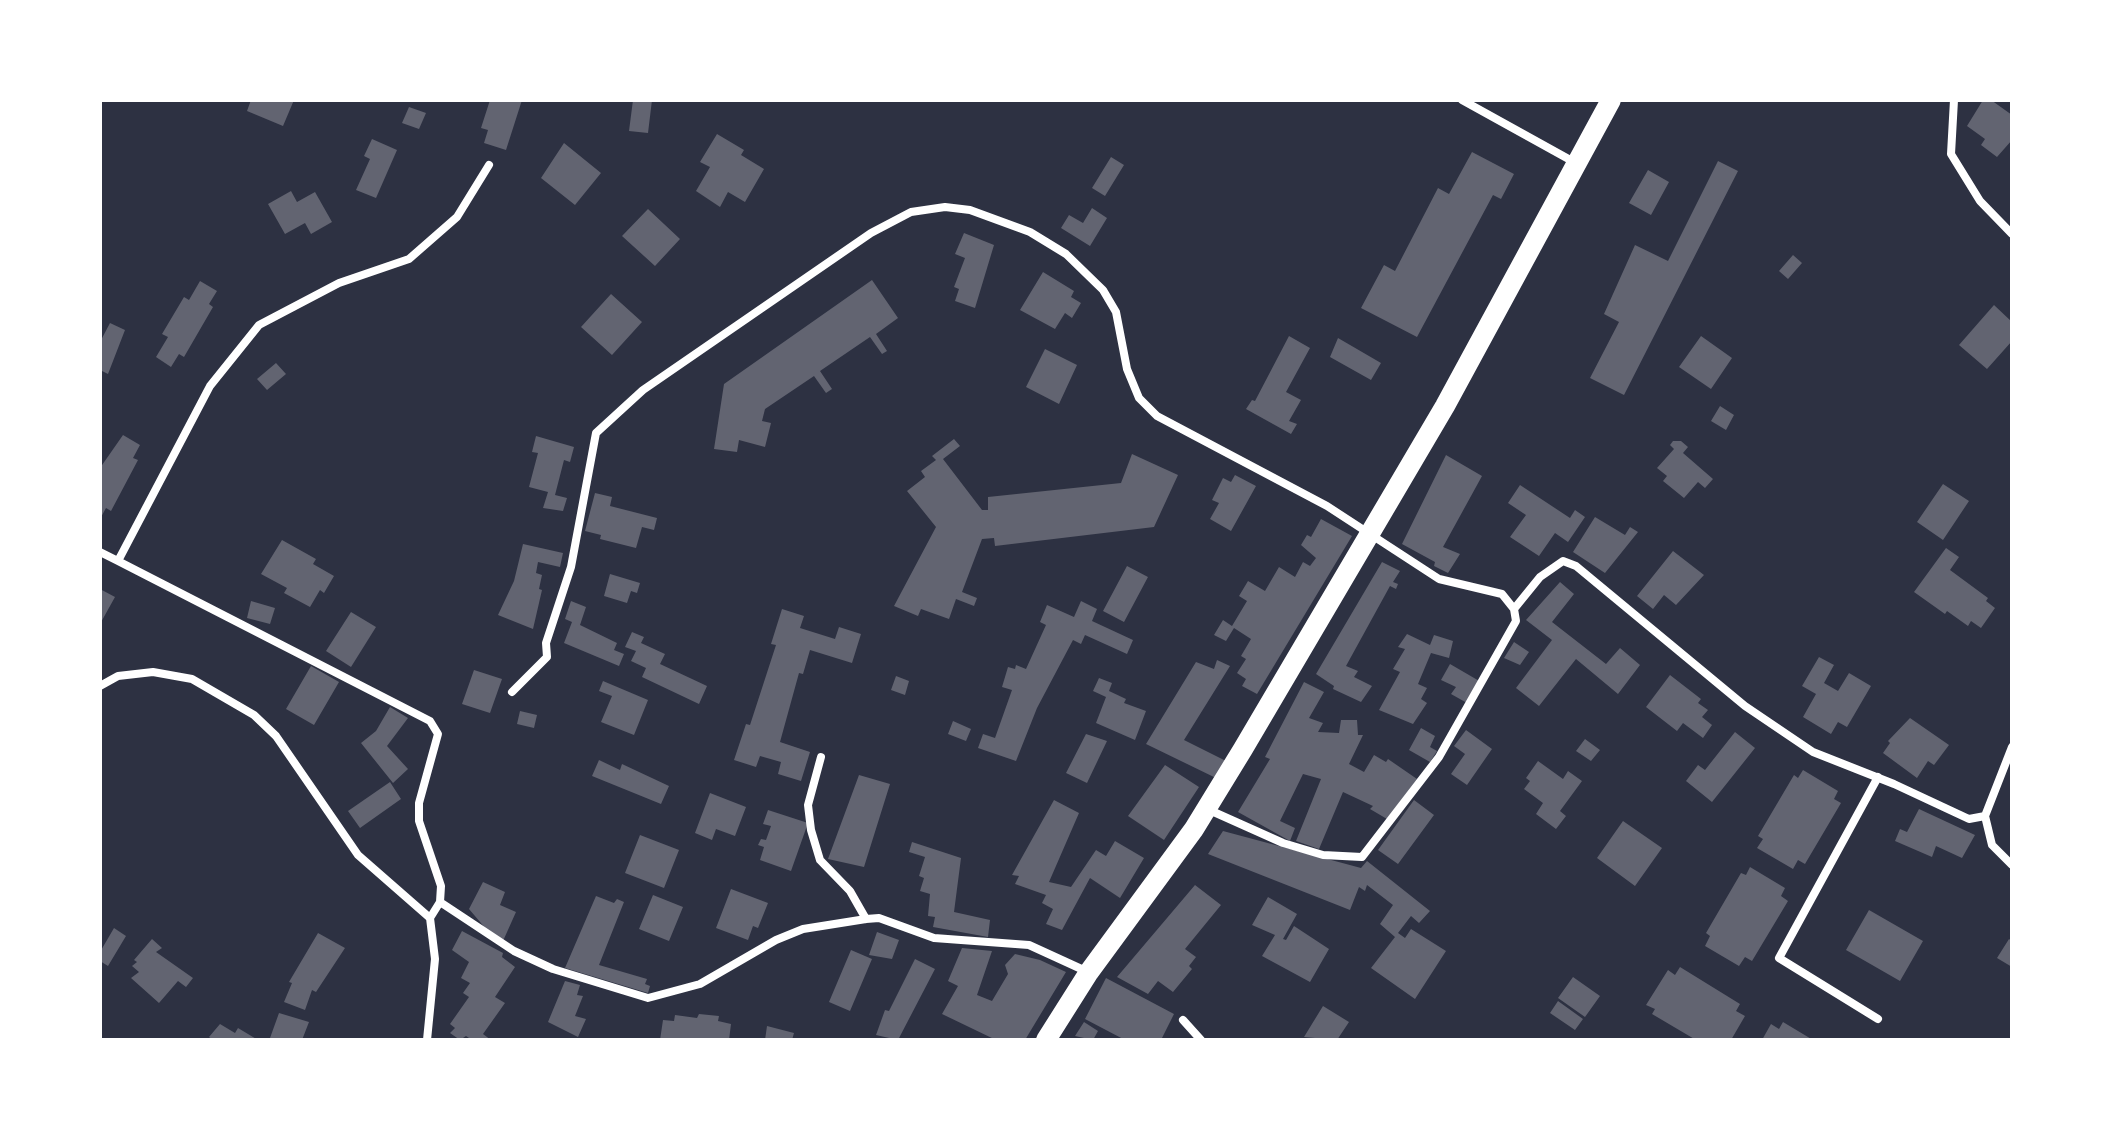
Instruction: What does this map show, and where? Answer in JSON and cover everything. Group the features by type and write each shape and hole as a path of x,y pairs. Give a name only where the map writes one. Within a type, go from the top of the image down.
{"main road":[{"path":"1046,1040 1089,972 1206,809 1445,406 1574,162 1611,100"}],"street":[{"path":"1462,100 1574,162"},
{"path":"1954,100 1951,154 1980,201 2012,234"},
{"path":"118,561 210,386 238,346 259,325 291,305 409,259 457,217 489,165"},
{"path":"512,692 547,657 546,643 571,567 596,433 643,390 896,217 945,207 970,210 1030,232 1066,254 1103,290 1116,312 1127,369 1139,398 1157,416 1327,506 1439,579 1502,594 1514,609 1516,621 1439,757 1362,857 1323,855 1283,843 1206,809"},
{"path":"100,552 430,721 438,734 419,803 419,821 441,886 440,902 430,918 435,959 427,1040"},
{"path":"1514,609 1540,577 1563,561 1576,566 1745,706 1813,752 1878,777 1969,819 1985,816"},
{"path":"100,686 118,676 137,672 166,674 192,679 254,715 276,736 358,855 430,918"},
{"path":"2012,747 1985,816 1992,845 2012,865"},
{"path":"821,757 808,805 811,830 820,860 850,891 866,919"},
{"path":"1878,777 1779,958 1878,1019"},
{"path":"440,902 514,951 553,969 648,998 700,984 776,940 803,929 879,918 934,938 1029,945 1089,972"},
{"path":"1183,1020 1201,1040"}],"building":[{"path":"251,100 294,100 283,126 247,111"},
{"path":"490,100 522,100 506,150 484,143 488,130 481,128"},
{"path":"633,100 652,100 648,133 629,131"},
{"path":"1983,100 1991,100 2012,115 2012,140 1997,157 1981,145 1985,139 1967,126"},
{"path":"409,107 426,113 419,129 402,123"},
{"path":"717,134 744,150 741,155 764,169 745,202 728,192 720,207 696,191 710,167 700,162"},
{"path":"372,139 397,150 376,198 356,190 370,159 364,156"},
{"path":"564,143 601,173 575,205 541,178"},
{"path":"1472,152 1514,174 1501,199 1493,195 1417,337 1361,308 1384,265 1395,271 1438,188 1449,194"},
{"path":"1111,157 1124,165 1105,196 1092,188"},
{"path":"1718,161 1738,171 1624,395 1590,378 1619,322 1604,314 1635,245 1668,261"},
{"path":"1648,170 1669,182 1651,215 1629,203"},
{"path":"291,191 297,202 315,192 332,222 311,234 305,223 285,234 268,204"},
{"path":"1092,208 1107,218 1090,246 1061,228 1069,215 1083,223"},
{"path":"648,209 680,239 655,266 622,236"},
{"path":"964,233 994,245 975,308 955,301 959,289 954,287 965,258 955,254"},
{"path":"1793,255 1802,263 1788,279 1779,271"},
{"path":"1043,272 1074,291 1071,297 1081,303 1072,318 1065,313 1055,329 1020,310"},
{"path":"872,280 898,318 876,334 887,351 882,354 870,337 820,371 832,389 826,393 814,376 765,409 762,421 771,423 765,447 739,440 737,452 714,449 724,384"},
{"path":"200,281 217,291 209,304 213,307 184,357 179,354 171,367 156,357 168,337 162,334 184,297 189,300"},
{"path":"611,294 642,322 612,355 581,327"},
{"path":"1994,305 2012,322 2012,341 1987,369 1959,345"},
{"path":"110,323 125,330 108,374 100,370 100,342"},
{"path":"1289,336 1310,348 1286,392 1301,400 1289,421 1297,424 1291,434 1246,409 1252,400 1255,401"},
{"path":"1701,336 1732,358 1711,389 1679,367"},
{"path":"1338,338 1381,363 1371,380 1330,357"},
{"path":"1045,349 1077,365 1059,404 1026,387"},
{"path":"276,363 286,374 267,390 257,379"},
{"path":"1720,406 1734,415 1726,430 1711,421"},
{"path":"123,435 140,445 133,458 138,460 111,511 106,508 100,519 100,468"},
{"path":"536,436 574,447 570,462 564,460 555,495 567,498 563,511 543,508 548,492 529,487 538,453 532,452"},
{"path":"954,439 960,446 943,459 982,510 988,510 988,497 1121,483 1132,454 1178,475 1154,527 995,546 994,538 982,539 962,592 977,598 974,606 956,599 949,619 921,609 918,616 894,606 936,527 907,491 925,477 921,471 936,460 932,456"},
{"path":"1673,441 1681,441 1688,447 1683,453 1713,479 1705,488 1698,482 1684,498 1663,481 1667,476 1657,468 1674,449 1670,445"},
{"path":"1446,455 1482,476 1443,547 1460,554 1448,573 1402,544"},
{"path":"1235,475 1256,486 1231,531 1210,519 1219,503 1212,500 1223,478 1231,482"},
{"path":"1943,484 1969,501 1943,540 1917,522"},
{"path":"1520,485 1570,518 1575,510 1585,517 1568,542 1555,533 1539,556 1510,537 1526,515 1508,503"},
{"path":"595,493 612,497 610,506 657,518 654,530 642,527 636,548 600,539 601,535 585,531"},
{"path":"1595,517 1625,535 1630,527 1638,532 1605,573 1573,552"},
{"path":"1321,519 1352,536 1257,694 1242,686 1246,679 1237,673 1246,659 1241,656 1251,639 1234,628 1226,641 1214,635 1223,620 1232,626 1247,601 1239,596 1248,581 1265,591 1279,567 1295,577 1303,562 1310,566 1316,558 1301,545 1307,535 1311,537"},
{"path":"282,540 316,559 313,564 334,576 324,593 320,590 310,607 284,593 287,588 261,574"},
{"path":"523,544 563,553 560,567 538,562 536,573 542,575 539,589 542,590 533,629 498,615 514,581"},
{"path":"1946,548 1959,557 1950,570 1988,598 1986,601 1995,608 1981,628 1971,621 1968,626 1947,611 1945,614 1914,592"},
{"path":"1673,551 1704,575 1676,605 1664,595 1653,609 1637,596"},
{"path":"1382,562 1400,571 1393,582 1398,584 1396,589 1390,586 1346,666 1358,671 1354,677 1372,686 1361,702 1333,689 1334,686 1316,674"},
{"path":"1127,566 1148,577 1124,622 1103,611"},
{"path":"610,574 640,583 637,593 631,591 627,603 604,596"},
{"path":"1560,582 1574,594 1552,622 1606,664 1620,648 1640,665 1618,694 1576,659 1539,706 1516,688 1552,640 1526,620"},
{"path":"100,589 115,597 100,624"},
{"path":"251,601 275,608 270,624 247,618"},
{"path":"571,601 586,607 580,625 617,643 614,650 624,654 619,666 564,643 572,622 565,619"},
{"path":"1081,601 1097,609 1092,621 1133,640 1127,654 1085,635 1081,644 1073,640 1037,708 1016,761 978,748 983,734 995,738 1012,690 1002,687 1008,667 1015,669 1016,665 1026,669 1046,625 1040,622 1047,605 1074,617"},
{"path":"782,609 804,616 800,628 835,639 839,627 861,634 852,663 810,650 803,674 799,673 780,742 810,752 801,781 778,774 781,762 760,756 756,767 734,760 746,724 750,725 776,645 771,644"},
{"path":"351,612 376,627 351,667 326,651"},
{"path":"632,632 644,637 641,643 665,654 660,664 707,686 699,704 642,677 646,668 631,661 636,651 625,647"},
{"path":"1407,634 1430,645 1434,635 1453,641 1449,658 1431,653 1418,684 1427,688 1421,699 1427,703 1413,724 1379,710 1400,672 1393,669 1405,649 1398,647"},
{"path":"1514,642 1529,652 1520,665 1504,658"},
{"path":"1819,657 1834,665 1824,683 1838,691 1849,673 1871,686 1847,727 1838,722 1831,734 1803,717 1816,694 1802,686"},
{"path":"1217,660 1230,666 1184,740 1226,761 1218,779 1146,744 1196,662 1214,669"},
{"path":"1450,664 1481,682 1467,703 1451,694 1456,687 1441,680"},
{"path":"311,666 339,682 314,725 286,709"},
{"path":"474,670 502,679 490,713 462,704"},
{"path":"1670,675 1701,699 1698,703 1708,710 1702,717 1712,725 1703,738 1683,723 1677,731 1646,707"},
{"path":"896,676 909,681 905,695 891,690"},
{"path":"1099,678 1112,683 1109,691 1126,699 1124,703 1146,711 1135,740 1096,723 1106,697 1093,691"},
{"path":"603,681 648,700 634,735 601,722 612,696 599,691"},
{"path":"1304,682 1324,692 1309,718 1323,723 1318,732 1339,733 1341,720 1357,720 1358,735 1363,735 1349,764 1364,772 1374,755 1386,762 1388,759 1417,779 1387,819 1370,809 1373,806 1343,792 1319,849 1296,841 1321,779 1303,774 1280,821 1295,828 1290,841 1238,812 1270,759 1265,757"},
{"path":"390,707 408,718 387,746 408,769 393,783 361,743 376,731"},
{"path":"520,711 537,715 534,728 517,724"},
{"path":"1910,718 1949,745 1934,765 1928,761 1917,778 1883,753 1890,743 1888,741"},
{"path":"953,721 971,729 966,741 948,734"},
{"path":"1421,728 1435,736 1430,747 1437,751 1430,762 1409,750"},
{"path":"1466,730 1492,749 1467,785 1451,774 1465,754 1454,746"},
{"path":"1735,732 1755,748 1712,802 1686,781 1698,765 1705,770"},
{"path":"1086,734 1107,741 1087,783 1066,773"},
{"path":"1585,739 1600,750 1591,761 1576,751"},
{"path":"599,760 620,770 622,764 669,786 661,804 592,776"},
{"path":"1538,761 1563,779 1568,771 1582,781 1560,811 1566,816 1556,829 1536,814 1543,803 1524,789 1530,781 1526,778"},
{"path":"1165,765 1199,787 1164,840 1128,816"},
{"path":"1803,770 1838,791 1834,799 1841,803 1805,864 1798,860 1793,869 1757,848 1763,839 1758,836 1794,775 1798,778"},
{"path":"859,775 890,784 864,867 828,859"},
{"path":"390,782 401,799 360,828 348,811"},
{"path":"710,793 746,807 735,836 716,829 712,840 695,833"},
{"path":"1054,800 1079,813 1049,882 1071,887 1096,850 1106,856 1115,841 1144,858 1120,898 1090,878 1062,930 1046,924 1053,909 1042,903 1046,895 1015,884 1019,876 1012,875"},
{"path":"1414,800 1434,815 1398,864 1378,850"},
{"path":"1919,809 1975,835 1962,858 1936,846 1932,857 1895,841 1900,829 1907,832"},
{"path":"768,810 808,823 791,871 760,860 764,847 758,845 761,839 766,840 771,826 763,824"},
{"path":"1623,821 1662,848 1635,886 1597,858"},
{"path":"1223,831 1361,868 1367,861 1430,911 1419,923 1411,916 1398,933 1405,938 1411,929 1446,951 1415,999 1371,968 1395,937 1380,924 1393,905 1367,885 1365,891 1359,887 1350,910 1208,854"},
{"path":"640,835 679,850 664,888 625,873"},
{"path":"912,842 961,858 954,912 990,920 988,937 933,927 935,917 928,916 930,894 920,891 924,878 919,876 925,857 909,852"},
{"path":"1750,867 1785,888 1781,896 1788,901 1752,961 1745,957 1739,966 1705,946 1710,936 1706,933 1741,873 1746,875"},
{"path":"483,882 505,892 500,905 516,912 503,941 486,929 469,909"},
{"path":"1195,885 1221,905 1185,949 1196,957 1189,966 1192,969 1173,992 1158,981 1148,994 1117,977"},
{"path":"731,889 768,903 758,928 753,926 748,940 716,928"},
{"path":"653,895 683,907 669,941 639,929"},
{"path":"596,896 614,903 617,899 624,902 599,965 647,979 645,984 650,986 648,993 565,968"},
{"path":"1268,897 1297,914 1283,939 1286,940 1294,926 1329,949 1310,982 1262,956 1275,935 1252,925"},
{"path":"1869,910 1923,941 1900,981 1846,950"},
{"path":"114,928 126,936 108,966 100,961 100,952"},
{"path":"462,931 503,953 502,957 515,967 495,997 505,1003 483,1034 491,1040 472,1040 466,1036 460,1040 450,1033 455,1028 450,1024 469,997 463,993 470,983 461,978 469,962 452,950"},
{"path":"877,932 899,940 892,959 869,955"},
{"path":"318,933 345,948 316,992 312,990 305,1010 284,1002 292,983 289,982"},
{"path":"152,939 162,948 156,952 193,978 186,987 178,981 159,1003 131,978 139,972 132,966 137,962 134,960"},
{"path":"2009,939 2012,941 2012,967 1997,958"},
{"path":"962,948 992,951 977,995 992,1001 1008,974 1005,965 1015,954 1040,960 1066,972 1025,1040 996,1040 942,1014 958,986 948,981"},
{"path":"851,950 872,959 850,1011 829,1002"},
{"path":"915,959 935,969 898,1040 876,1035 885,1010 889,1011"},
{"path":"1680,967 1740,1004 1736,1011 1745,1016 1731,1040 1696,1040 1652,1014 1655,1009 1646,1005 1668,970 1675,975"},
{"path":"1573,977 1600,996 1585,1017 1558,998"},
{"path":"1106,978 1174,1014 1161,1040 1125,1040 1085,1019"},
{"path":"565,981 580,985 577,995 583,996 575,1016 586,1019 578,1037 548,1022"},
{"path":"1558,1001 1583,1019 1575,1030 1550,1013"},
{"path":"1323,1006 1349,1022 1337,1040 1304,1037"},
{"path":"279,1013 309,1022 302,1040 270,1038"},
{"path":"699,1014 719,1016 718,1021 731,1024 729,1040 660,1040 663,1020 674,1021 675,1015 697,1018"},
{"path":"1084,1022 1098,1031 1093,1040 1075,1036"},
{"path":"1783,1022 1813,1040 1762,1040 1771,1024 1779,1029"},
{"path":"220,1024 235,1033 238,1028 258,1040 213,1040 209,1037"},
{"path":"767,1026 794,1033 792,1040 765,1040"}]}
